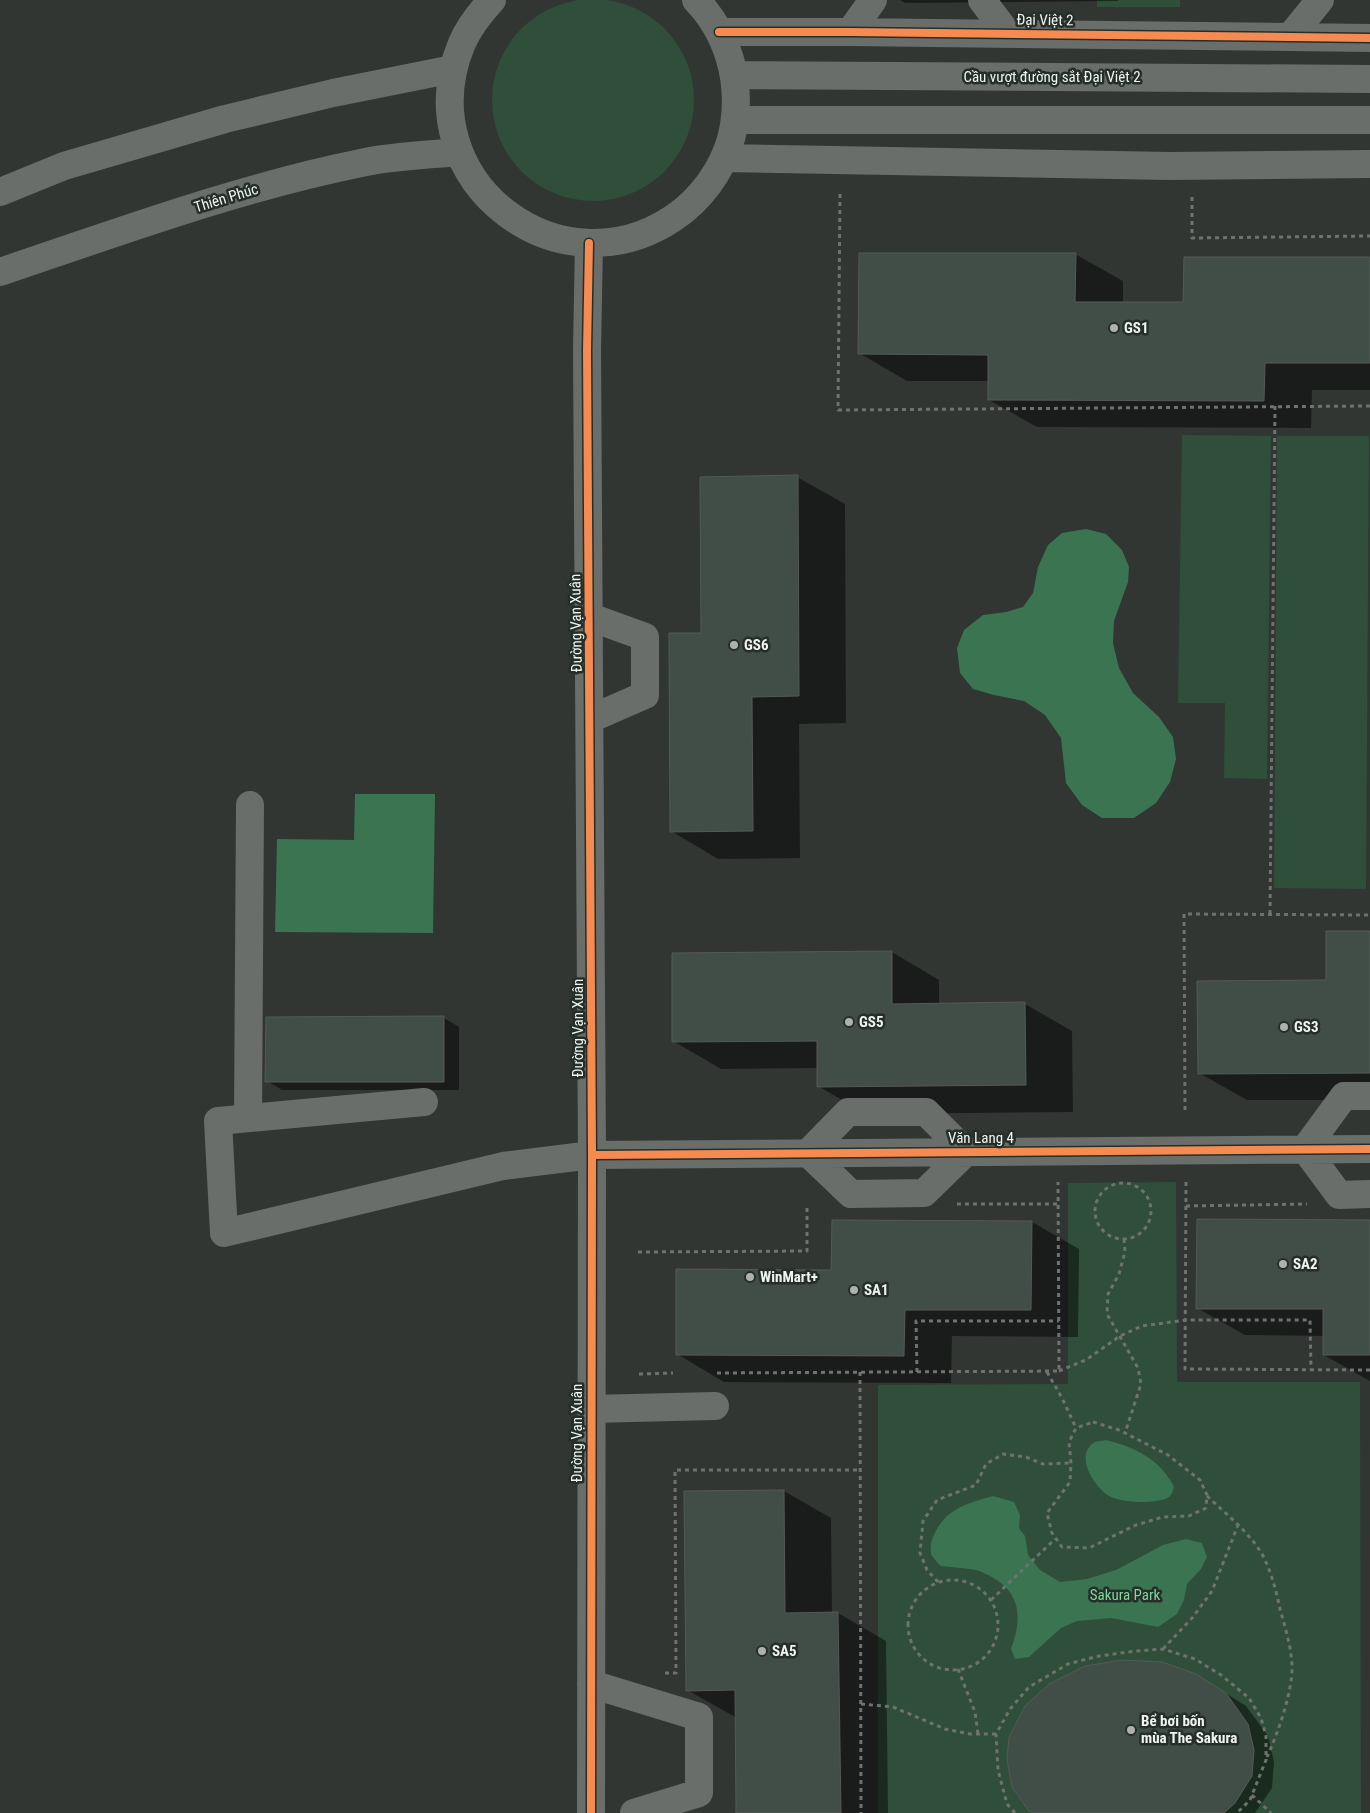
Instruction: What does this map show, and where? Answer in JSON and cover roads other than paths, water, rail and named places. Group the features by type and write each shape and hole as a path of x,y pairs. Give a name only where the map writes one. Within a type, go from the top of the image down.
{"street":[{"path":"492,0 476,18 467,34 453,69 450,97 452,125 459,152 472,177 489,199 510,217 534,231 561,240 589,244 618,241 644,234 670,221 692,204 711,182 724,158 735,120 737,104 735,76 727,48 719,32 696,0"},
{"path":"850,32 873,0"},
{"path":"982,0 1007,33"},
{"path":"1290,37 1320,0"},
{"name":"Đại Việt 2","path":"719,32 1007,33 1370,38"},
{"path":"0,192 64,166 225,120 333,93 453,69"},
{"name":"Cầu vượt đường sắt Đại Việt 2","path":"735,76 1370,78"},
{"path":"735,120 1370,120"},
{"name":"Thiên Phúc","path":"0,272 132,227 256,188 362,162 459,152"},
{"path":"724,158 1169,166 1370,164"},
{"name":"Đường Vạn Xuân","path":"589,244 587,360 592,1155 590,1813"},
{"path":"590,616 645,637 645,695 590,719"},
{"path":"250,805 248,1118 424,1102"},
{"path":"1370,1096 1344,1096 1305,1149 1339,1195 1370,1194"},
{"path":"848,1112 926,1112 966,1152 924,1193 851,1194 808,1153 848,1112"},
{"name":"Văn Lang 4","path":"248,1118 218,1121 224,1233 503,1166 592,1155 1370,1149"},
{"path":"591,1408 715,1406"},
{"path":"591,1684 699,1717 699,1793 634,1813"}],"place":[{"name":"GS1","path":"1114,328"},
{"name":"GS6","path":"734,645"},
{"name":"GS5","path":"849,1022"},
{"name":"GS3","path":"1284,1027"},
{"name":"SA2","path":"1283,1264"},
{"name":"WinMart+","path":"750,1277"},
{"name":"SA1","path":"854,1290"},
{"name":"SA5","path":"762,1651"},
{"name":"Bể bơi bốn mùa The Sakura","path":"1131,1730"}],"park label":[{"name":"Sakura Park","path":"1125,1595"}]}
